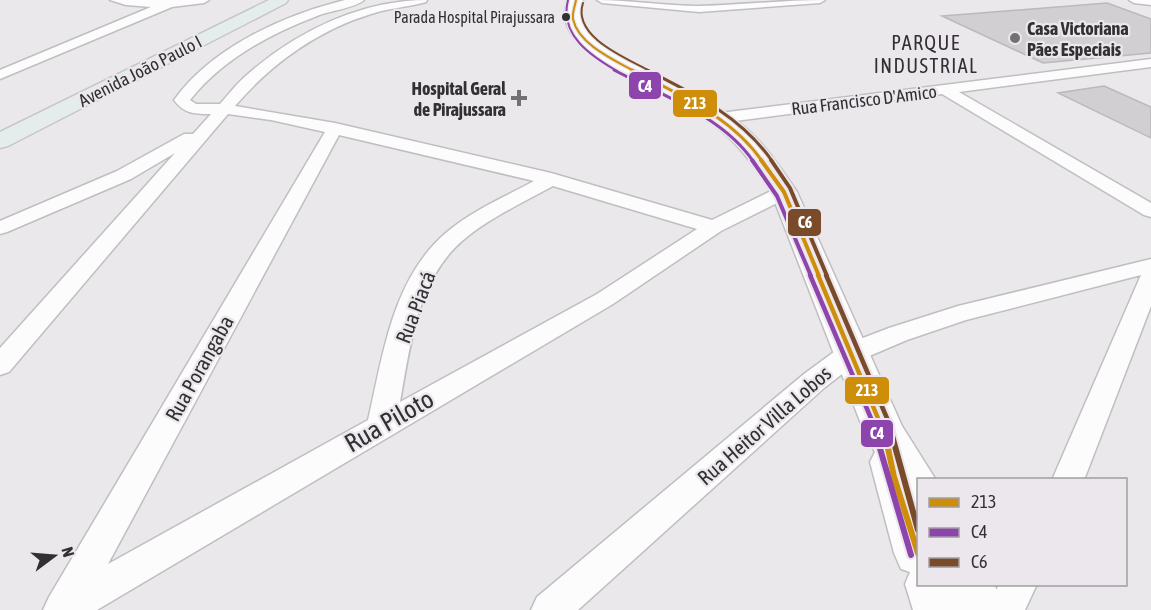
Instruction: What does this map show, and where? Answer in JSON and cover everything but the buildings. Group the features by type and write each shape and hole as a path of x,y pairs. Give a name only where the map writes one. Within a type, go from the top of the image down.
{"main road":[{"name":"Avenida João Paulo I","path":"1,140 281,0"},
{"path":"576,0 571,12 574,25 587,42 720,118 763,160 784,192 885,434 917,486"},
{"path":"885,434 894,477 917,550"},
{"path":"930,586 939,610"},
{"path":"968,586 980,610"}],"street":[{"path":"115,0 167,5 204,0"},
{"path":"0,75 179,0"},
{"path":"359,0 320,9 235,53 214,69 182,100 187,106 195,109 224,109 271,115 551,179 714,227"},
{"path":"0,365 252,77 309,37 358,14 422,0"},
{"path":"602,0 699,9 820,0"},
{"path":"1134,0 1151,2"},
{"name":"Rua Francisco D'Amico","path":"720,118 1151,63"},
{"path":"945,90 1151,211"},
{"name":"Rua Porangaba","path":"63,609 334,128"},
{"path":"0,228 124,175 204,130"},
{"path":"124,175 160,183"},
{"name":"Rua Piacá","path":"381,425 404,326 418,285 431,263 445,245 476,223 551,179"},
{"name":"Rua Piloto","path":"63,609 604,299 714,227 784,192"},
{"name":"Rua Heitor Villa Lobos","path":"550,610 814,381 851,353 898,333 958,314 1067,285 1151,266"},
{"path":"1069,478 1151,277"},
{"path":"1006,610 1018,586"}],"transit line":[{"name":"C4","path":"568,0 565,11 567,24 582,48 615,70 700,115 725,132 750,157 777,196 878,436 887,479 911,555"},
{"name":"213","path":"576,0 572,17 576,28 587,42 619,63 704,108 730,126 756,152 784,192 885,434 894,477 917,550"},
{"name":"C6","path":"583,3 580,12 581,20 592,36 623,57 708,102 735,120 762,147 790,188 892,431 901,475 917,527"}],"place":[{"name":"Parada Hospital Pirajussara","path":"566,17"},
{"name":"Casa Victoriana Pães Especiais","path":"1015,38"},
{"name":"Hospital Geral de Pirajussara","path":"519,98"}],"district":[{"name":"PARQUE INDUSTRIAL","path":"926,54"}]}
